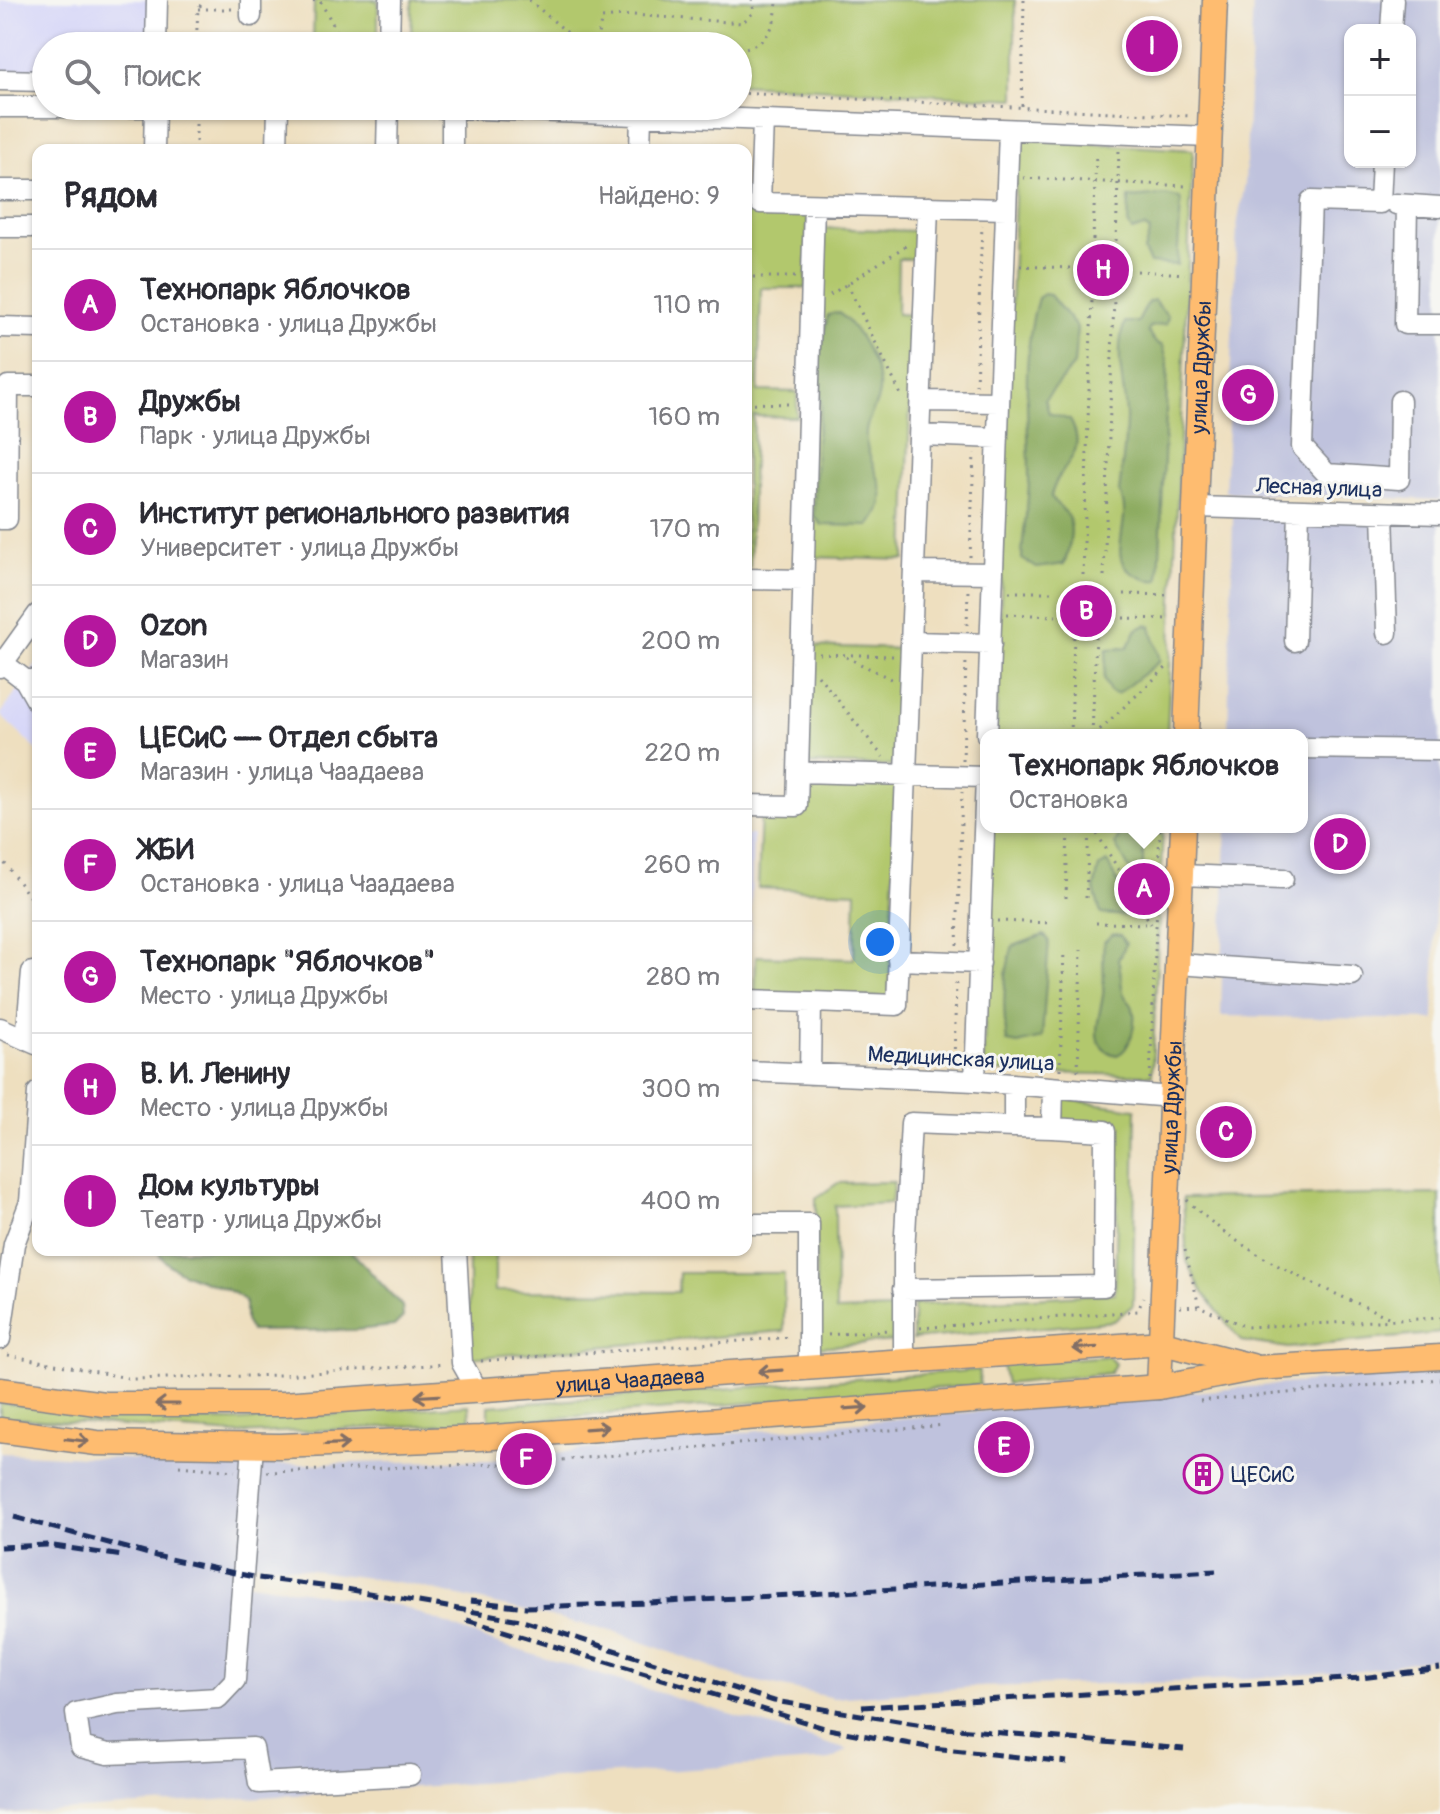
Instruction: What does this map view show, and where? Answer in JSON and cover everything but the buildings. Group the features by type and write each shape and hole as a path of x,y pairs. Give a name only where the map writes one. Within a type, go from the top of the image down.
{"main road":[{"name":"улица Дружбы","path":"1186,729 1215,0"},
{"name":"улица Дружбы","path":"1159,1387 1163,1343 1161,1096 1178,964 1183,833"},
{"name":"улица Чаадаева","path":"0,1390 104,1404 283,1404 479,1393 1163,1343 1258,1368"},
{"name":"улица Чаадаева","path":"0,1430 97,1443 253,1446 480,1438 1159,1387 1258,1368 1440,1357"}],"street":[{"path":"156,32 157,0"},
{"path":"389,32 390,0"},
{"path":"1391,24 1393,0"},
{"path":"0,80 32,81"},
{"path":"0,107 32,107"},
{"path":"154,144 155,120"},
{"path":"277,144 278,120"},
{"path":"387,144 388,120"},
{"path":"452,120 452,144"},
{"path":"640,144 641,120"},
{"path":"752,120 1210,137"},
{"path":"763,120 760,203 1006,209"},
{"path":"987,729 1009,130"},
{"path":"1380,203 1382,168"},
{"path":"0,190 32,190"},
{"path":"1400,401 1399,479 1327,474 1302,447 1311,201 1440,207"},
{"path":"752,805 797,806 814,205"},
{"path":"1407,205 1405,324 1440,324"},
{"path":"752,1000 897,1005 902,776 910,689 920,435 914,404 928,207"},
{"path":"0,227 32,227"},
{"path":"0,327 32,328"},
{"path":"0,519 7,519 8,386 32,386"},
{"path":"914,404 999,402"},
{"path":"920,435 998,438"},
{"name":"Лесная улица","path":"1196,507 1440,514"},
{"path":"1295,641 1299,510"},
{"path":"1383,513 1387,633"},
{"path":"914,572 993,582"},
{"path":"752,579 803,580"},
{"path":"32,622 1,663 32,680"},
{"path":"911,649 991,644"},
{"path":"1308,748 1440,750"},
{"path":"798,772 980,777"},
{"path":"975,1081 984,833"},
{"path":"1181,875 1283,879"},
{"path":"898,960 980,963"},
{"path":"1178,964 1352,976"},
{"path":"0,1028 32,1042 32,972"},
{"path":"810,1074 811,1002"},
{"name":"Медицинская улица","path":"752,1071 975,1081 1161,1096"},
{"path":"1014,1084 1014,1127"},
{"path":"1052,1128 1064,1088"},
{"path":"903,1289 1104,1286 1105,1131 911,1123 903,1289 904,1360"},
{"path":"0,1339 14,1244 30,1202 32,1174"},
{"path":"752,1224 809,1224 809,1368"},
{"path":"456,1256 462,1363 479,1393"},
{"path":"253,1446 235,1680 218,1698 117,1704 76,1713 81,1747 108,1754 253,1748 259,1783 410,1775"}],"path":[{"path":"197,32 198,9 204,0"},
{"path":"305,0 320,1 337,32"},
{"path":"529,0 567,32"},
{"path":"598,32 602,18 633,15 742,23 754,12 752,0"},
{"path":"752,47 766,40 774,25 777,0"},
{"path":"1022,106 1024,0"},
{"path":"198,9 251,8"},
{"path":"752,94 1190,116"},
{"path":"196,120 196,144"},
{"path":"1093,240 1097,133"},
{"path":"1116,241 1120,134"},
{"path":"1007,177 1189,186"},
{"path":"811,307 928,232"},
{"path":"1004,265 1070,268"},
{"path":"1137,271 1185,274"},
{"path":"752,277 812,277"},
{"path":"847,284 914,404"},
{"path":"1083,575 1092,299"},
{"path":"1104,576 1114,300"},
{"path":"752,403 808,404"},
{"path":"993,582 1057,592"},
{"path":"1124,594 1171,595"},
{"path":"992,614 1056,616"},
{"path":"1123,618 1170,619"},
{"path":"1071,729 1074,634"},
{"path":"1093,729 1096,635"},
{"path":"801,654 843,655 911,649"},
{"path":"801,654 902,776"},
{"path":"843,655 910,689"},
{"path":"1100,729 1168,666"},
{"path":"1066,898 1068,833"},
{"path":"1086,898 1091,833"},
{"path":"1095,833 1154,924"},
{"path":"1160,833 1154,924 1161,1096"},
{"path":"0,857 32,900"},
{"path":"981,920 1052,923"},
{"path":"1096,923 1154,924"},
{"path":"1064,950 1064,1088"},
{"path":"1064,1088 1081,950"},
{"path":"1184,1197 1210,1223 1263,1257 1305,1281 1397,1320"},
{"path":"0,1354 133,1379 282,1375 1138,1311 1144,1294"},
{"path":"1199,1306 1246,1327 1440,1318"}],"shaded area":[{"path":"0,0 161,0 159,32 32,32 32,74 0,73"},
{"path":"1253,0 1440,0 1440,500 1225,492 1237,226 1245,183"},
{"path":"1233,516 1440,522 1440,869 1435,869 1434,1020 1221,1016 1226,833 1308,833 1308,729 1228,729"},
{"path":"32,670 32,745 0,715"},
{"path":"1440,1370 1440,1657 1362,1671 1182,1682 973,1687 834,1698 736,1677 616,1632 403,1583 248,1561 244,1582 401,1606 495,1643 848,1750 831,1760 0,1814 0,1453 254,1465 491,1460 725,1434"}],"green space":[{"path":"314,0 378,0 378,32 313,32"},
{"path":"412,0 1015,0 1015,99 752,85 752,32 411,32"},
{"path":"1017,139 1193,150 1167,729 996,729"},
{"path":"1165,195 1180,198 1181,203 1177,265 1150,263 1144,251 1150,231 1144,227 1132,231 1128,224 1129,198"},
{"path":"752,211 808,212 806,288 761,288 758,391 797,392 797,417 754,416 752,492"},
{"path":"817,228 915,231 914,259 898,259 897,314 913,315 905,560 808,557"},
{"path":"1044,294 1050,295 1077,328 1074,365 1045,399 1049,413 1070,420 1077,443 1051,497 1065,512 1070,523 1066,558 1064,564 1037,568 1022,559 1029,488 1027,365 1032,320 1038,298"},
{"path":"1154,300 1168,316 1166,324 1150,327 1148,332 1155,342 1163,346 1168,363 1159,580 1146,579 1125,567 1120,548 1124,514 1119,492 1126,416 1120,357 1122,334 1125,322 1138,322 1148,302"},
{"path":"838,312 853,327 867,349 879,383 866,440 880,483 882,503 869,526 822,525 814,516 816,441 821,408 819,357 828,315"},
{"path":"1151,626 1160,661 1117,694 1110,692 1104,679 1107,649 1127,648 1137,629"},
{"path":"807,646 904,649 901,766 804,764"},
{"path":"808,782 897,785 889,998 755,993 756,956 854,959 856,892 758,888 761,811 806,813"},
{"path":"992,833 1163,833 1152,1075 983,1072"},
{"path":"1121,833 1143,833 1143,866 1137,874 1132,874 1115,844"},
{"path":"1107,862 1132,909 1129,916 1101,914 1094,889 1099,867"},
{"path":"1113,934 1120,935 1126,944 1118,960 1123,992 1134,1014 1129,1042 1117,1055 1101,1046 1097,1031 1103,995 1104,942"},
{"path":"1044,935 1049,940 1042,1038 1018,1044 1007,1042 1004,994 1013,946"},
{"path":"1063,1099 1136,1109 1133,1305 1114,1321 913,1339 913,1305 1115,1293 1119,1128 1062,1121"},
{"path":"894,1182 891,1203 835,1206 836,1311 893,1309 894,1341 816,1347 816,1198 838,1183"},
{"path":"1440,1194 1440,1333 1288,1348 1241,1341 1202,1291 1187,1261 1183,1198"},
{"path":"161,1256 356,1256 402,1306 403,1317 394,1326 356,1330 251,1331 245,1321 245,1301 224,1288 174,1268"},
{"path":"469,1256 495,1256 495,1291 678,1292 679,1273 784,1273 784,1331 469,1358"},
{"path":"1108,1356 1115,1364 1110,1373 1006,1384 1002,1364"},
{"path":"979,1370 980,1385 489,1423 489,1406"},
{"path":"0,1403 168,1420 237,1421 469,1405 470,1423 236,1434 0,1417"}],"railway":[{"path":"14,1517 156,1556 258,1578 346,1589 520,1620 774,1701 935,1727 1184,1749"},
{"path":"0,1547 47,1545 123,1556"},
{"path":"470,1601 526,1607 648,1603 1216,1571"},
{"path":"467,1620 828,1729 933,1748 1067,1762"},
{"path":"862,1707 1362,1678 1440,1668"}],"place":[{"name":"Дом культуры","path":"1152,46"},
{"name":"В. И. Ленину","path":"1103,270"},
{"name":"Технопарк \"Яблочков\"","path":"1248,395"},
{"name":"Дружбы","path":"1086,611"},
{"name":"Ozon","path":"1340,844"},
{"name":"Технопарк Яблочков","path":"1144,889"},
{"name":"Институт регионального развития","path":"1226,1132"},
{"name":"ЦЕСиС — Отдел сбыта","path":"1004,1447"},
{"name":"ЖБИ","path":"526,1459"},
{"name":"ЦЕСиС","path":"1203,1474"}]}
